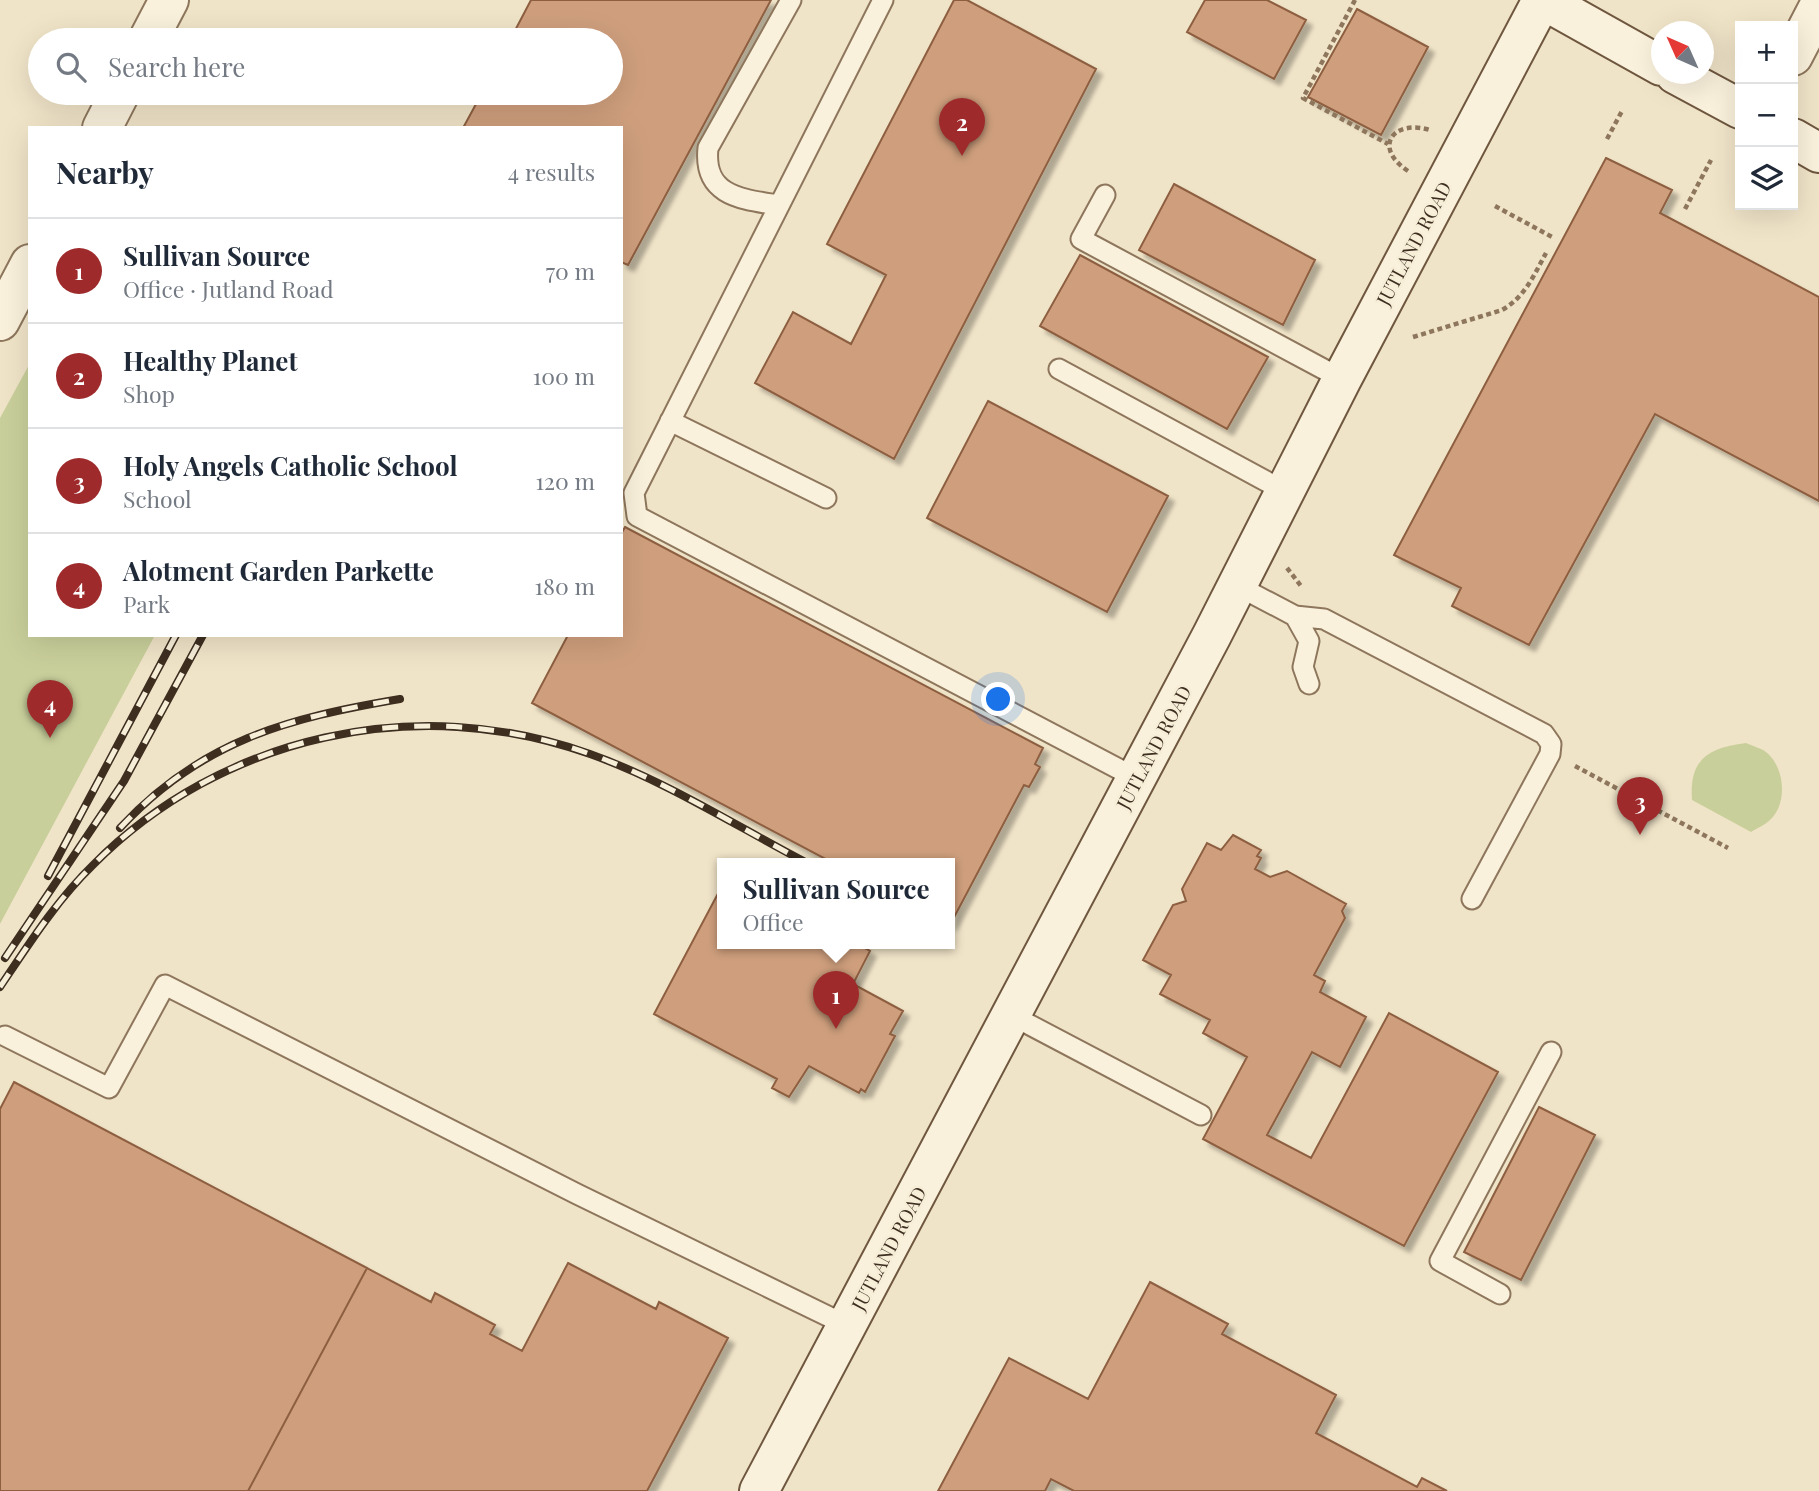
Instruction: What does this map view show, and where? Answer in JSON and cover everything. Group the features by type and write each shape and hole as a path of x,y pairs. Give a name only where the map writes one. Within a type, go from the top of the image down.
{"street":[{"path":"154,28 169,0"},
{"path":"1542,0 1651,60"},
{"name":"JUTLAND ROAD","path":"759,1491 1238,586 1342,379 1542,0"},
{"path":"1798,46 1819,6"},
{"path":"1693,84 1735,107"},
{"path":"103,126 114,105"},
{"path":"1798,141 1819,153"},
{"path":"0,321 28,268"}],"lane":[{"path":"778,205 727,192 710,174 707,159 708,148 791,0"},
{"path":"883,0 628,505 637,516 1136,778"},
{"path":"1105,195 1082,239 1342,379"},
{"path":"1059,369 1286,492"},
{"path":"670,421 826,498"},
{"path":"1238,586 1295,616 1324,620 1544,734 1551,744 1550,754 1472,898"},
{"path":"1295,616 1308,641 1303,667 1309,684"},
{"path":"5,1036 109,1088 165,985 576,1194 846,1325"},
{"path":"1011,1015 1201,1115"},
{"path":"1500,1294 1440,1261 1551,1052"}],"path":[{"path":"1355,0 1303,99 1388,144 1392,158 1408,171"},
{"path":"1607,139 1622,111"},
{"path":"1388,144 1400,128 1418,127 1430,130"},
{"path":"1685,209 1711,160"},
{"path":"1495,206 1555,238"},
{"path":"1413,337 1502,310 1513,304 1529,284 1546,253"},
{"path":"1565,761 1728,848"}],"green space":[{"path":"28,367 28,637 154,637 0,924 0,418"},
{"path":"1746,743 1764,751 1772,759 1782,786 1780,805 1776,813 1768,822 1751,832 1692,800 1694,774 1704,758 1721,748"}],"building":[{"path":"531,0 771,0 628,265 623,263 623,126 464,126 475,105 623,105 623,28 516,28"},
{"path":"954,0 967,0 1096,69 894,459 755,383 793,312 851,344 886,275 827,244"},
{"path":"1205,0 1267,0 1306,20 1274,79 1187,32"},
{"path":"1357,9 1428,47 1381,135 1308,97"},
{"path":"1606,158 1672,190 1660,213 1819,297 1819,501 1655,414 1529,645 1452,606 1461,588 1394,555"},
{"path":"1174,184 1315,260 1283,325 1139,250"},
{"path":"1080,255 1268,357 1227,429 1040,326"},
{"path":"988,401 1168,496 1107,612 927,518"},
{"path":"625,527 1043,748 1035,764 1040,767 1029,787 1024,785 955,916 955,858 824,858 532,703 567,637 623,637"},
{"path":"1233,835 1261,850 1257,856 1261,858 1255,869 1270,877 1287,871 1346,904 1342,911 1345,918 1314,975 1325,981 1320,992 1366,1017 1340,1067 1312,1052 1267,1135 1311,1158 1389,1013 1498,1072 1404,1246 1203,1139 1247,1057 1203,1033 1210,1020 1160,994 1171,975 1143,960 1173,905 1186,901 1182,889 1207,843 1221,850"},
{"path":"717,895 717,949 866,949 870,951 853,984 903,1011 890,1034 895,1036 865,1092 861,1089 859,1093 809,1066 789,1097 772,1088 777,1079 654,1014"},
{"path":"14,1082 367,1268 248,1491 0,1491 0,1109"},
{"path":"1539,1107 1595,1135 1521,1280 1464,1252"},
{"path":"568,1263 656,1309 659,1302 728,1338 647,1491 248,1491 367,1268 431,1302 435,1293 495,1325 490,1334 522,1351"},
{"path":"1150,1282 1228,1324 1222,1334 1336,1395 1316,1433 1417,1487 1422,1478 1447,1491 1074,1491 1051,1479 1045,1491 938,1491 1009,1358 1088,1399"}],"railway":[{"path":"48,876 175,637"},
{"path":"5,958 124,781 202,637"},
{"path":"120,828 151,798 182,774 214,754 248,738 320,715 400,699"},
{"path":"0,987 67,893 93,865 144,820 201,784 261,756 325,737 391,728 458,727 524,736 590,754 646,777 798,858"}],"place":[{"name":"Healthy Planet","path":"962,156"},
{"name":"Alotment Garden Parkette","path":"50,738"},
{"name":"Holy Angels Catholic School","path":"1640,835"},
{"name":"Sullivan Source","path":"836,1029"}]}
